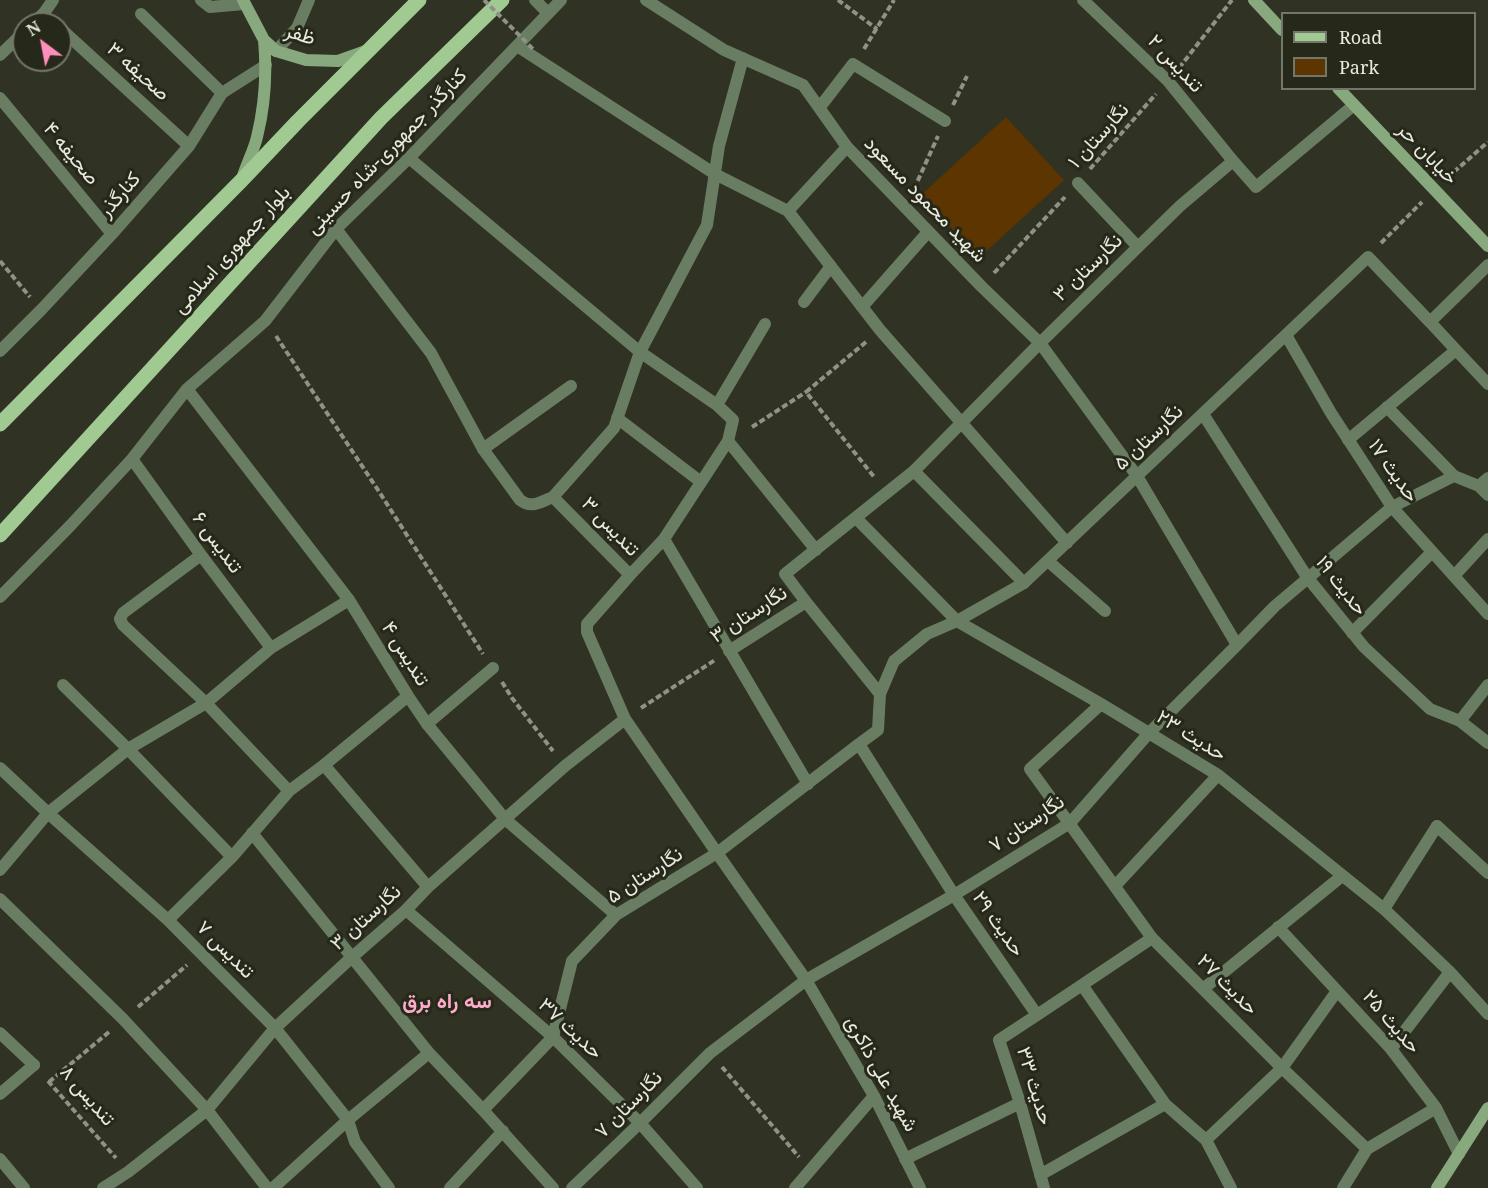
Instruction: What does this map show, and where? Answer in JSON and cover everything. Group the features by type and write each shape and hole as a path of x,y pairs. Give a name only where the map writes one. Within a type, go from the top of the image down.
{"main road":[{"name":"بلوار جمهوری اسلامی","path":"0,424 419,0"},
{"name":"بلوار جمهوری اسلامی","path":"0,535 381,118 502,0"},
{"path":"1254,0 1281,29"},
{"name":"ظفر","path":"244,2 264,40 276,51 306,60 338,61 370,50"},
{"path":"241,181 256,139 264,104 266,64 264,40"},
{"name":"خیابان حر","path":"1340,90 1488,246"},
{"path":"1437,1188 1488,1108"}],"street":[{"path":"201,0 210,7 244,2"},
{"path":"276,51 297,28 309,0"},
{"path":"535,0 548,13"},
{"name":"کنارگذر جمهوری-شاه حسینی","path":"0,597 132,459 187,389 265,321 336,229 410,158 561,0"},
{"name":"شهید محمود مسعود","path":"646,0 724,50 803,85 847,147 981,286 1040,343 1137,476 1237,645"},
{"name":"تندیس ۲","path":"1083,0 1168,81 1233,161"},
{"path":"141,14 222,93"},
{"name":"صحیفه ۳","path":"72,39 189,146"},
{"path":"0,55 12,44"},
{"path":"517,46 715,174 788,211 880,330 1067,543"},
{"path":"553,496 614,428 640,351 707,225 719,146 743,58"},
{"name":"کنارگذر","path":"0,351 112,234 189,146 222,93 266,64"},
{"path":"820,108 853,64 945,121"},
{"name":"صحیفه ۴","path":"0,98 112,234"},
{"path":"1233,161 1256,188 1354,105"},
{"path":"788,211 847,147"},
{"path":"410,158 640,351 717,405 733,420 728,441 664,539 630,575"},
{"name":"نگارستان ۳","path":"729,651 806,602 785,574 914,471 1180,206 1233,161"},
{"path":"1078,183 1138,247"},
{"name":"تندیس ۳","path":"336,229 431,354 483,449 520,500 531,506 553,496 630,575 587,624 587,632 625,718 806,980"},
{"path":"862,307 928,232"},
{"path":"1368,257 1488,384"},
{"name":"نگارستان ۵","path":"880,694 894,661 927,634 957,621 1024,583 1368,257"},
{"path":"1430,322 1488,265"},
{"path":"804,302 831,266"},
{"path":"717,405 765,324"},
{"name":"حدیث ۱۷","path":"1286,335 1331,413 1392,507 1488,614"},
{"path":"1348,440 1456,350"},
{"path":"483,449 571,386"},
{"name":"تندیس ۴","path":"187,389 349,600 427,724 505,819 616,915"},
{"path":"1387,407 1454,476 1485,486"},
{"name":"حدیث ۱۹","path":"1203,414 1307,577 1364,647 1430,709 1460,721 1488,743"},
{"path":"617,418 701,482"},
{"path":"728,441 816,550"},
{"name":"تندیس ۶","path":"132,459 271,648"},
{"path":"914,471 1024,583"},
{"name":"نگارستان ۷","path":"572,1188 710,1053 806,980 954,895 1070,823 1149,733 1275,606 1307,577 1392,507 1454,476"},
{"name":"حدیث ۲۳","path":"856,518 957,621 1218,775 1384,909 1450,972 1488,1014"},
{"path":"664,539 808,784"},
{"path":"1454,576 1488,539"},
{"path":"1352,633 1432,552"},
{"path":"201,555 123,613 120,619 123,625 206,702 289,790"},
{"path":"1048,561 1105,611"},
{"path":"0,870 48,813 128,749 206,702 271,648 349,600"},
{"path":"806,602 880,694 878,730 859,744"},
{"path":"427,724 493,668"},
{"path":"63,685 232,857"},
{"path":"1460,721 1488,685"},
{"path":"168,920 232,857 289,790 324,765 408,696"},
{"name":"حدیث ۲۷","path":"1101,704 1030,769 1152,938 1367,1149"},
{"name":"نگارستان ۳","path":"103,1188 128,1172 207,1110 275,1028 406,910 428,887 565,766 625,718"},
{"name":"نگارستان ۵","path":"483,1110 553,1037 572,961 616,915 717,853 859,744"},
{"name":"حدیث ۲۹","path":"859,744 954,895 1037,1015"},
{"path":"324,765 428,887"},
{"name":"تندیس ۷","path":"0,768 168,920 275,1028 348,1120 355,1142 389,1188"},
{"path":"1115,886 1218,775"},
{"path":"1384,909 1437,826 1488,873"},
{"path":"252,833 429,1053 553,1188"},
{"path":"1203,988 1342,876"},
{"path":"0,899 123,1019 207,1110 267,1188"},
{"name":"حدیث ۳۷","path":"406,910 553,1037 640,1123 697,1188"},
{"name":"حدیث ۲۵","path":"1278,927 1391,1048 1436,1108 1459,1154"},
{"path":"1037,1015 1152,938"},
{"path":"1391,1048 1450,972"},
{"name":"شهید علی ذاکری","path":"806,980 874,1096 920,1188"},
{"path":"1082,984 1165,1104 1206,1140 1231,1188"},
{"path":"1206,1140 1282,1068 1337,991"},
{"name":"حدیث ۳۳","path":"1037,1015 999,1041 1020,1103 1044,1188"},
{"name":"تندیس ۸","path":"0,1033 34,1065"},
{"path":"273,1188 348,1120 429,1053"},
{"path":"0,1094 34,1065"},
{"path":"795,1188 874,1096"},
{"path":"905,1160 1020,1103"},
{"path":"1040,1175 1165,1104"},
{"path":"1343,1188 1367,1149 1436,1108"},
{"path":"450,1188 502,1131"},
{"path":"0,1159 24,1188"}],"path":[{"path":"484,0 533,49"},
{"path":"838,0 877,29"},
{"path":"853,64 894,0"},
{"name":"نگارستان ۱","path":"981,286 1078,183 1168,81 1232,0"},
{"path":"905,208 966,75"},
{"path":"1368,257 1434,189 1488,142"},
{"path":"0,261 41,310"},
{"path":"265,321 378,490 512,698 565,766"},
{"path":"728,441 806,392 880,330"},
{"path":"806,392 887,494"},
{"name":"نگارستان ۳","path":"625,718 729,651"},
{"path":"710,1053 810,1170"},
{"name":"تندیس ۸","path":"34,1065 128,1172"}],"green space":[{"path":"1006,117 1064,180 979,258 921,195"}],"district":[{"name":"سه راه برق","path":"447,1002"}]}
